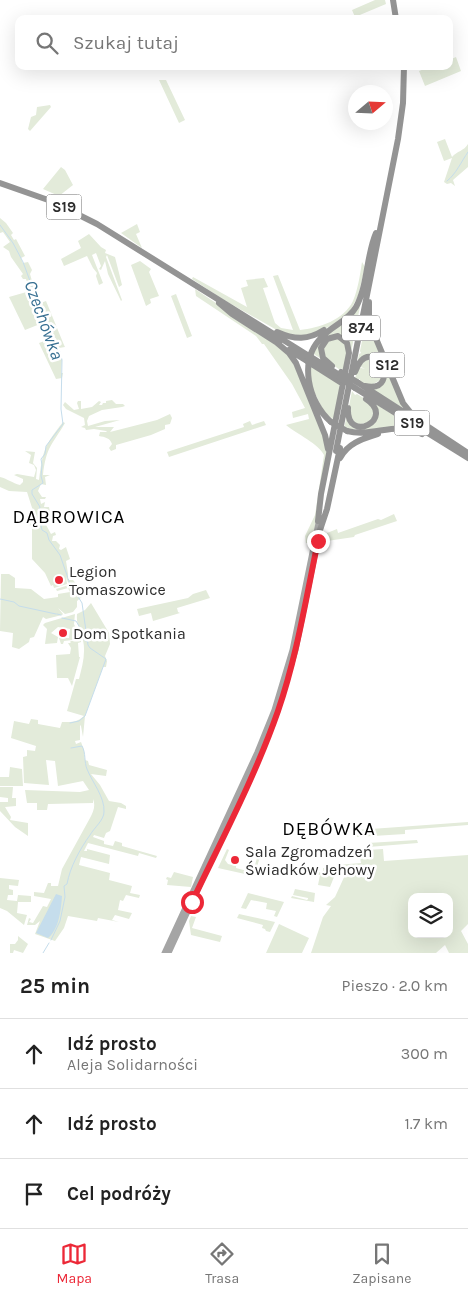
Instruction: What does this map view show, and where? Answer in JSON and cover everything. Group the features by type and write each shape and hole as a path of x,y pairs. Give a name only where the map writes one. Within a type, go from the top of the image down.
{"highway":[{"path":"395,0 397,15"},
{"name":"S12","path":"402,70 403,103 400,129 370,298 369,320 405,405 423,424 468,457"},
{"name":"S12","path":"376,233 396,132 402,70"},
{"name":"S19","path":"0,184 91,223 310,358"},
{"name":"874","path":"334,451 386,206"},
{"path":"376,233 361,294 355,309 345,320 320,338 314,346 309,360 308,372 311,388 321,410 332,422 347,430 365,433 399,427 414,430 468,457"},
{"name":"874","path":"334,451 376,233"},
{"path":"320,530 336,469 370,298"},
{"path":"217,299 245,312 276,331 310,358 340,377 423,424"},
{"path":"217,299 232,314 276,342 332,366"},
{"path":"276,331 294,338 311,337 342,321 355,309"},
{"path":"318,521 319,503 349,353 347,343 338,336 327,339 321,348 323,358 340,377"},
{"path":"276,342 291,355 298,369 326,439 327,462"},
{"path":"354,373 359,363 365,359 373,358 382,366 384,376 379,384 370,387 357,386"},
{"path":"348,406 348,418 355,425 365,426 374,420 376,411 373,404 357,386"},
{"name":"S19","path":"357,386 468,457"},
{"path":"336,469 340,457 346,449 360,440 400,429 426,436"}],"main road":[{"name":"874","path":"164,953 261,753 282,698 296,650 318,521 334,451"},
{"name":"874","path":"315,544 320,530 334,451"},
{"name":"874","path":"169,953 215,848"}],"green space":[{"path":"375,0 385,0 386,4 360,15 354,15 352,10"},
{"path":"456,57 461,71 425,86 419,71 453,70 453,58"},
{"path":"159,80 166,80 185,120 179,123"},
{"path":"50,105 51,107 30,131 28,129 31,117 36,115 37,107"},
{"path":"445,139 452,157 468,144 468,167 453,180 455,186 444,182 452,158 444,161 437,142"},
{"path":"61,167 65,170 73,185 59,196 43,189"},
{"path":"0,218 13,233 11,235 14,240 16,239 25,256 21,258 23,263 28,262 32,270 30,274 37,303 46,301 65,347 59,348 62,360 62,378 56,379 39,343 47,340 40,324 25,330 9,297 30,291 26,279 23,279 21,276 23,274 9,251 3,247 10,242 3,232 0,233"},
{"path":"137,224 140,232 136,234 142,248 121,233"},
{"path":"89,234 106,250 105,253 115,257 122,285 119,287 107,255 106,257 121,301 108,274 105,261 101,270 99,269 101,266 96,253 92,255 103,283 99,285 97,273 87,256 64,266 61,259 81,248 78,241"},
{"path":"140,261 151,269 149,272 159,296 150,299 151,303 146,306 131,265"},
{"path":"362,262 365,267 358,296 349,313 336,323 305,337 282,333 224,300 192,279 193,277 247,307 241,288 248,286 246,280 264,278 268,287 263,288 275,323 281,328 293,330 273,276 278,275 300,330 330,322 349,308 359,282"},
{"path":"368,266 347,373 350,350 345,339 325,339 323,360 312,353 315,346 354,311"},
{"path":"195,289 276,343 291,358 323,431 327,452 313,539 310,539 312,543 306,543 305,536 315,515 324,455 313,443 286,425 309,419 308,414 293,418 292,412 305,408 292,384 264,344 256,336 196,296"},
{"path":"176,294 192,336 187,338 171,296"},
{"path":"368,311 408,411 367,387 373,387 384,377 373,358 357,364 359,354 361,353"},
{"path":"337,338 348,346 345,373 341,368 340,370 326,360 323,344"},
{"path":"368,359 380,363 382,379 370,386 359,382 360,379 355,379 358,367 365,369 359,366"},
{"path":"309,364 340,383 335,423 332,418 325,414 310,383"},
{"path":"352,391 355,395 357,394 367,400 375,411 370,422 356,425 348,411"},
{"path":"112,400 116,404 123,404 125,406 102,410 89,416 88,426 105,421 120,420 95,427 114,427 110,432 157,420 170,414 172,418 170,424 165,425 165,429 151,435 116,445 116,449 111,451 109,448 112,444 110,440 99,436 100,432 106,431 86,430 81,427 85,425 84,418 66,409 63,405 65,402 74,410 79,409 78,401 81,401 81,409 92,407 99,401 101,402 99,405 102,405 106,401"},
{"path":"371,401 423,433 418,431 370,431 344,428 347,415 357,427 376,418"},
{"path":"250,421 252,425 264,421 266,425 169,457 167,452 244,427 243,424"},
{"path":"63,422 65,423 50,447 46,458 43,475 50,475 45,477 46,485 41,484 38,491 42,497 46,497 45,499 40,499 41,504 45,502 44,507 49,507 51,517 42,516 42,522 45,523 51,534 55,532 56,535 53,536 52,541 56,541 60,545 59,549 61,550 66,547 70,559 66,561 69,580 73,580 83,596 77,601 77,607 73,612 65,614 58,608 62,615 46,619 43,617 34,637 30,638 29,642 19,649 12,647 13,633 0,631 1,574 9,574 15,578 15,588 31,589 44,599 58,597 58,594 70,592 68,588 57,591 56,589 69,585 66,577 67,584 54,588 53,585 51,586 45,573 32,559 32,526 22,521 34,522 34,514 27,492 9,491 0,487 0,477 20,485 23,479 14,475 34,477 36,470 34,465 29,463 31,455 25,451 35,452 33,463 37,468 36,479 39,480 45,449"},
{"path":"394,514 397,521 355,535 354,537 327,541 327,533 337,529 338,533 378,519 381,520"},
{"path":"206,590 210,598 177,608 180,613 153,621 151,613 139,616 137,609 188,598 193,594"},
{"path":"91,603 109,633 110,644 105,656 107,661 106,667 103,667 85,716 83,737 80,725 80,740 75,741 76,744 81,742 85,760 88,761 89,765 107,770 106,776 91,774 109,801 126,806 126,809 118,807 110,831 106,833 104,838 94,835 93,837 104,841 104,844 113,846 115,841 122,843 122,846 157,856 156,858 139,853 138,856 88,843 84,851 87,851 87,849 110,855 109,864 81,857 79,865 110,873 109,880 132,886 130,893 140,895 139,898 126,895 123,901 120,900 118,910 132,913 129,919 115,915 112,920 119,922 98,918 97,921 68,916 64,928 55,941 35,934 40,921 35,925 27,925 29,918 31,919 29,922 33,923 43,906 47,907 51,899 34,896 34,892 44,893 48,883 51,883 51,886 58,886 62,869 92,813 94,802 93,799 93,803 48,804 47,810 37,810 37,803 27,803 25,790 80,792 89,790 83,781 58,786 55,761 46,760 49,785 24,783 23,757 27,756 27,750 35,751 36,746 11,738 14,721 29,724 31,719 38,720 38,724 60,728 62,722 76,721 84,716 67,711 76,679 79,679 84,655 84,645 77,614 85,610"},
{"path":"75,614 74,624 81,639 64,641 61,644 59,638 69,638 70,629 58,627 51,633 58,637 57,643 45,644 47,629 43,625 45,623"},
{"path":"81,640 78,643 80,657 72,686 68,678 57,678 56,655 70,654 71,648 68,643"},
{"path":"10,767 22,769 23,786 0,786 0,777 9,777"},
{"path":"0,787 13,787 12,798 16,798 16,806 5,807 11,817 10,820 28,823 28,836 15,827 0,811 0,802 8,802 8,798 0,797"},
{"path":"468,822 468,825 405,830 405,834 357,837 357,830"},
{"path":"417,840 418,843 368,847 368,843"},
{"path":"227,849 229,850 225,860 228,864 251,872 253,872 257,858 260,857 254,876 218,868"},
{"path":"383,849 384,861 468,855 468,924 461,931 468,944 468,953 449,953 445,945 436,953 311,953 323,917 331,906 326,905 335,897 346,873 336,872 330,887 318,885 320,875 316,874 317,869 318,872 323,873 323,868 326,868 326,866 337,867 337,865 361,863 360,858 363,858 362,854 368,854 367,850"},
{"path":"174,872 193,877 191,887 167,885 167,877 171,878"},
{"path":"0,878 19,880 18,886 9,885 9,889 13,890 13,895 8,895 7,900 17,901 18,895 31,896 31,902 18,902 17,913 27,915 24,925 7,911 0,908"},
{"path":"295,889 315,893 314,902 291,898 292,896 308,899 293,895"},
{"path":"248,893 284,902 277,917 274,916 276,911 266,909 267,903 251,900 246,909 241,908"},
{"path":"239,914 275,922 270,932 262,928 263,925 237,918"},
{"path":"191,916 196,917 192,928 222,936 220,942 191,935 189,921"},
{"path":"279,924 309,938 302,953 266,953"},
{"path":"18,936 28,944 23,953 14,950 13,953 10,953 10,944 15,944"}],"water":[{"path":"56,894 62,896 60,913 55,930 48,938 36,933"}],"waterway":[{"path":"447,181 468,152"},
{"name":"Czechówka","path":"0,225 13,243 23,262 62,360 61,409 63,424 46,446 45,454 41,459 43,483 32,490 32,494 40,507 38,513 42,530 47,533 49,540 60,555 70,584 82,603 88,645 106,659 85,716 79,721 70,723"},
{"path":"0,599 14,602 19,606 56,614"},
{"path":"57,614 61,615"},
{"path":"62,618 76,621 82,631 84,640 88,642"},
{"name":"Czechówka","path":"51,940 60,921 65,897 64,886 67,884 70,871 79,852 104,815 104,806 86,766 82,746 71,748"},
{"name":"Czechówka","path":"43,953 49,943"}],"place":[{"name":"Legion Tomaszowice","path":"59,580"},
{"name":"Dom Spotkania","path":"63,633"},
{"name":"Sala Zgromadzeń Świadków Jehowy","path":"235,860"}],"district":[{"name":"DĄBROWICA","path":"69,516"},
{"name":"DĘBÓWKA","path":"329,828"}],"route":[{"path":"192,902 256,764 278,711 296,650 318,541"}]}
